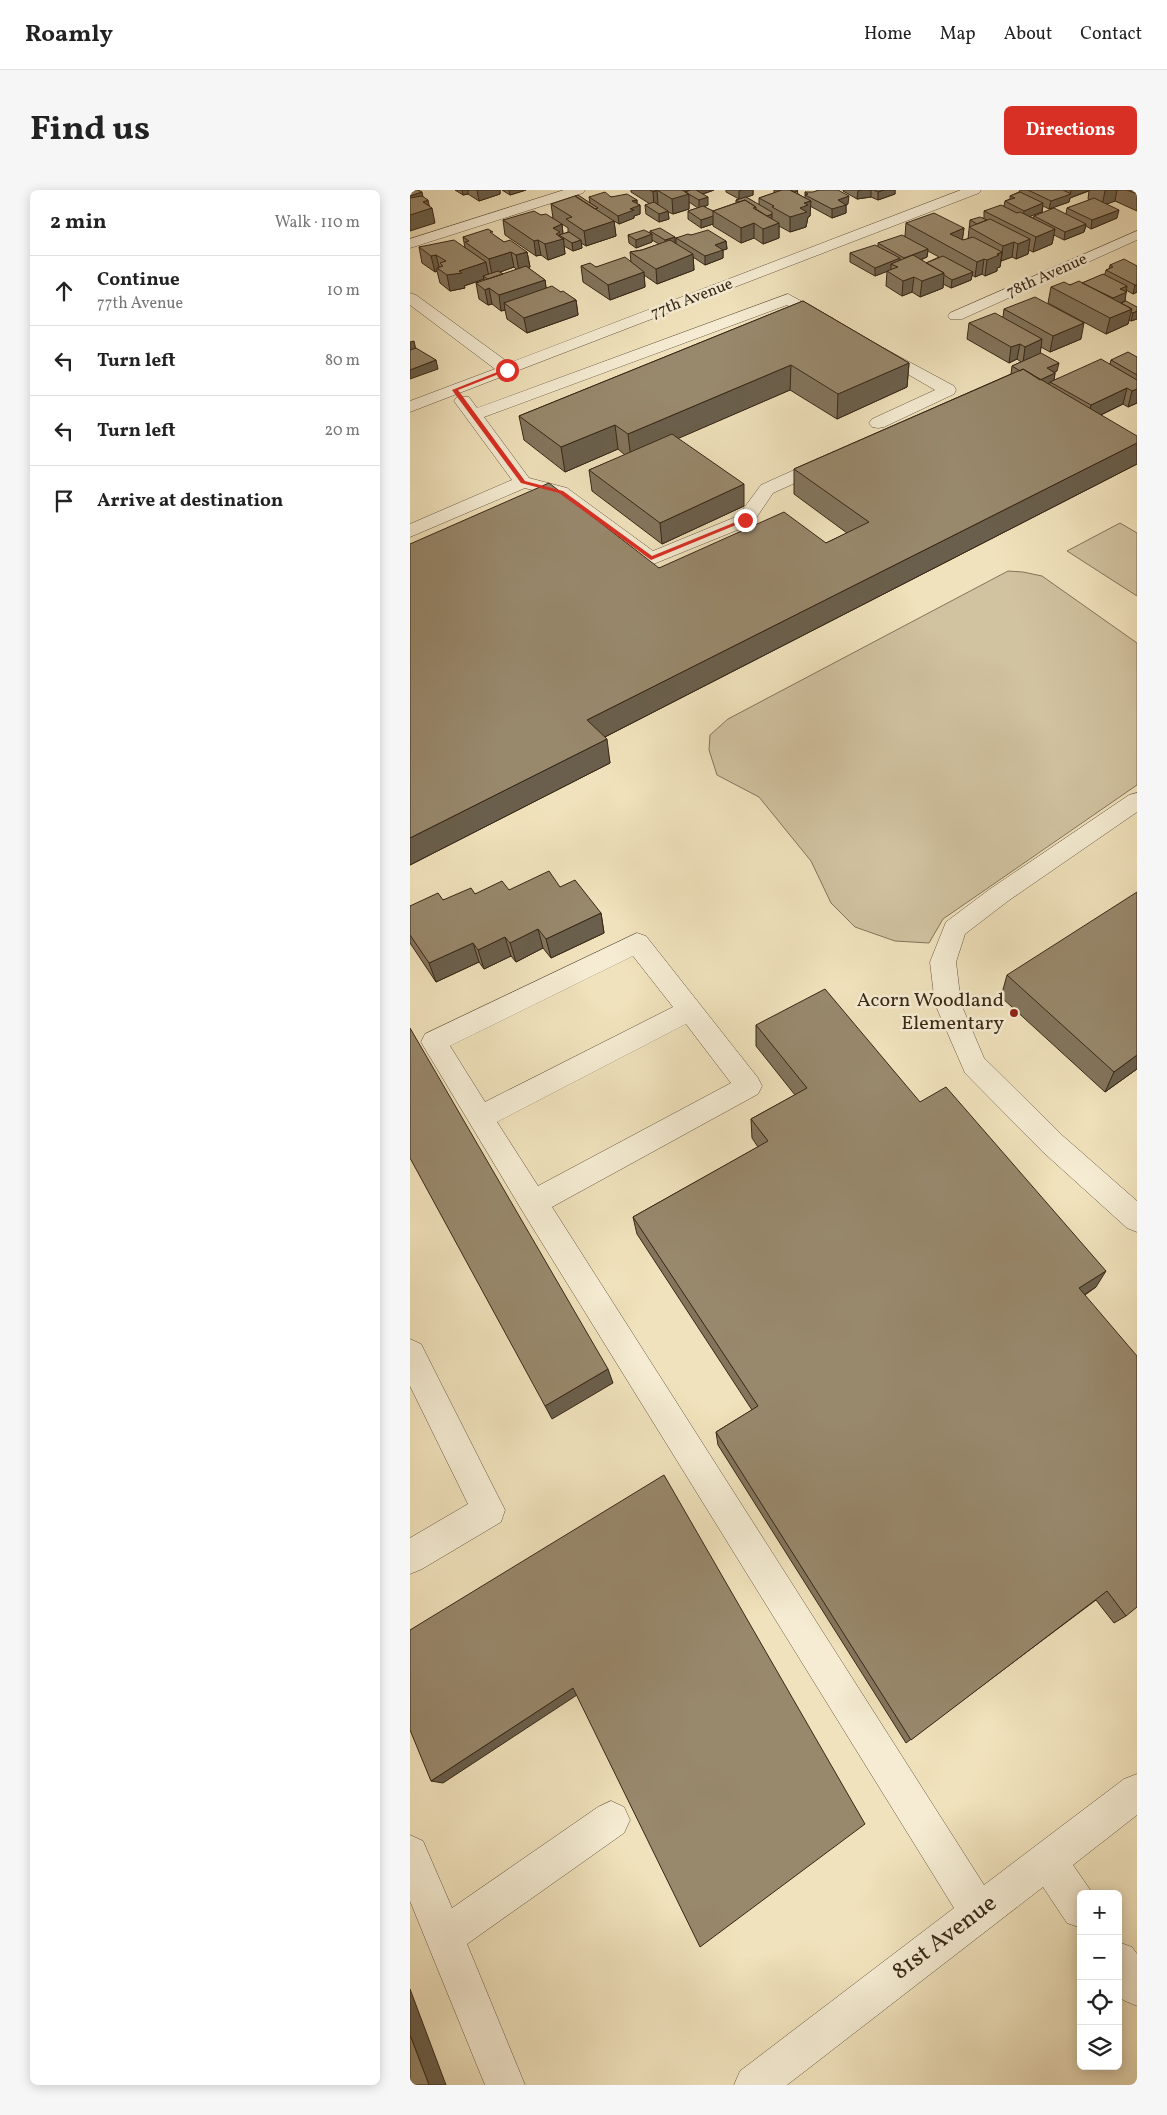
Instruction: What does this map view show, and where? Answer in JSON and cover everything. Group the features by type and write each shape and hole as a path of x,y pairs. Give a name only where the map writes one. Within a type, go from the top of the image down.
{"street":[{"path":"410,244 578,190"},
{"name":"77th Avenue","path":"410,407 974,190"},
{"name":"78th Avenue","path":"956,316 1137,235"},
{"path":"410,298 507,370"},
{"path":"474,415 788,299 839,328"},
{"path":"864,342 948,390 878,423 892,432 874,440"},
{"path":"455,390 523,482"},
{"path":"410,531 523,482 561,492 651,559 745,520 767,489 848,452"},
{"path":"1137,801 999,895 955,929 942,962 948,1004 974,1064 1053,1144 1137,1218"},
{"path":"533,1203 749,1086 637,943 434,1042 533,1203 979,1912"},
{"path":"480,1118 690,1010"},
{"path":"410,1354 488,1510 410,1558"},
{"name":"81st Avenue","path":"754,2085 1137,1792"},
{"path":"444,1937 611,1820"},
{"path":"410,1854 505,2085"},
{"path":"1047,1860 1077,1903"},
{"path":"1122,1965 1137,1986"}],"shaded area":[{"path":"1120,523 1137,533 1137,596 1067,551"},
{"path":"1008,571 1042,576 1137,643 1137,785 943,919 929,943 895,941 855,927 831,903 811,861 759,797 717,775 709,750 710,735 728,719"}],"building":[{"path":"410,190 418,190 422,192 410,196"},
{"path":"657,190 682,190 689,194 672,199"},
{"path":"696,190 708,197 699,200 685,192"},
{"path":"782,190 790,190 811,201 804,203 808,205 800,208 807,212 790,217 759,198"},
{"path":"838,190 849,196 838,200 846,205 832,209 805,195 808,194 805,192"},
{"path":"1028,190 1063,190 1071,194 1051,201"},
{"path":"1127,190 1137,190 1137,194"},
{"path":"605,192 611,197 627,194 637,200 632,201 640,205 630,209 634,210 618,216 589,197"},
{"path":"1020,192 1043,203 1024,211 1005,201 1015,198 1010,196"},
{"path":"578,195 598,208 595,209 575,196"},
{"path":"422,196 428,200 423,202 432,208 410,215 410,198"},
{"path":"575,196 614,221 584,231 566,219 572,217 551,204"},
{"path":"746,197 772,212 772,214 767,216 745,200 739,202 736,200"},
{"path":"1094,198 1119,210 1092,220 1067,208"},
{"path":"745,200 756,207 753,208 779,223 763,229 754,223 741,228 713,211"},
{"path":"654,202 668,211 659,214 645,205"},
{"path":"1001,205 1055,229 1036,237 984,211"},
{"path":"703,206 713,211 713,216 701,220 688,211"},
{"path":"1054,208 1086,224 1065,232 1034,216"},
{"path":"534,211 541,215 546,214 562,224 553,228 560,232 556,234 563,239 545,244 538,240 534,241 503,220"},
{"path":"934,213 964,228 950,234 963,240 973,237 1002,252 987,260 984,259 977,262 906,223"},
{"path":"980,217 987,220 977,224 970,220"},
{"path":"990,219 1030,239 1018,244 1014,242 1003,246 969,227"},
{"path":"660,228 675,237 665,240 650,231"},
{"path":"488,229 504,242 510,240 527,252 516,255 511,252 489,259 465,242 469,241 463,237"},
{"path":"644,230 652,234 636,240 628,235"},
{"path":"708,230 726,241 715,245 723,250 705,256 676,238 688,234 691,235"},
{"path":"569,232 581,240 572,243 559,235"},
{"path":"902,235 928,249 904,258 878,243"},
{"path":"454,240 486,262 459,271 462,273 447,275 437,268 443,266 440,263 446,261 436,255 431,256 419,247"},
{"path":"670,240 693,254 656,269 630,252 642,250"},
{"path":"875,245 900,258 875,268 850,253"},
{"path":"913,255 944,273 922,281 914,277 903,281 887,271 898,267 891,264"},
{"path":"943,256 973,272 952,280 926,263"},
{"path":"625,257 644,272 608,285 581,266 590,263 596,267"},
{"path":"1124,259 1137,266 1137,285 1106,270 1113,267 1110,265"},
{"path":"526,266 545,280 499,295 489,288 485,290 476,283"},
{"path":"498,271 503,274 488,279 483,276"},
{"path":"1103,274 1127,286 1120,289 1127,292 1113,298 1082,283"},
{"path":"1079,281 1132,309 1110,318 1051,287 1064,282 1070,285"},
{"path":"552,286 576,300 524,318 504,303"},
{"path":"1035,297 1084,323 1053,336 1004,309"},
{"path":"803,301 909,363 838,394 791,365 628,434 615,425 561,447 519,416"},
{"path":"1126,301 1137,307 1137,311 1131,312 1132,309 1121,303"},
{"path":"995,313 1042,339 1025,347 1020,344 1011,347 969,323"},
{"path":"416,348 436,360 410,370 410,350"},
{"path":"1128,352 1137,357 1137,375 1111,360"},
{"path":"1041,353 1059,363 1047,368 1055,373 1040,380 1023,369 1020,371 1012,366"},
{"path":"1101,359 1137,380 1137,389 1132,391 1127,388 1091,405 1050,382"},
{"path":"1023,369 1137,436 1137,443 587,720 607,739 410,838 410,544 549,483 659,568 784,512 826,543 869,522 794,469"},
{"path":"672,434 744,484 660,523 589,470"},
{"path":"549,871 560,887 575,880 601,913 546,939 538,929 510,943 505,937 478,950 473,943 429,963 410,935 410,906 438,893 443,900 471,888 475,894 502,881 509,890"},
{"path":"1137,892 1137,1055 1114,1072 1007,975"},
{"path":"825,989 920,1102 946,1087 1106,1271 1079,1288 1137,1356 1137,1607 1126,1616 1107,1591 911,1740 716,1432 758,1406 633,1217 768,1141 751,1119 807,1088 756,1025"},
{"path":"410,1028 608,1369 545,1406 410,1158"},
{"path":"664,1475 865,1824 700,1947 573,1688 431,1781 410,1730 410,1630"},
{"path":"410,2035 429,2085 410,2085"}],"place":[{"name":"Acorn Woodland Elementary","path":"1014,1013"}],"route":[{"path":"507,370 455,390 523,482 561,492 651,559 745,520"}]}
